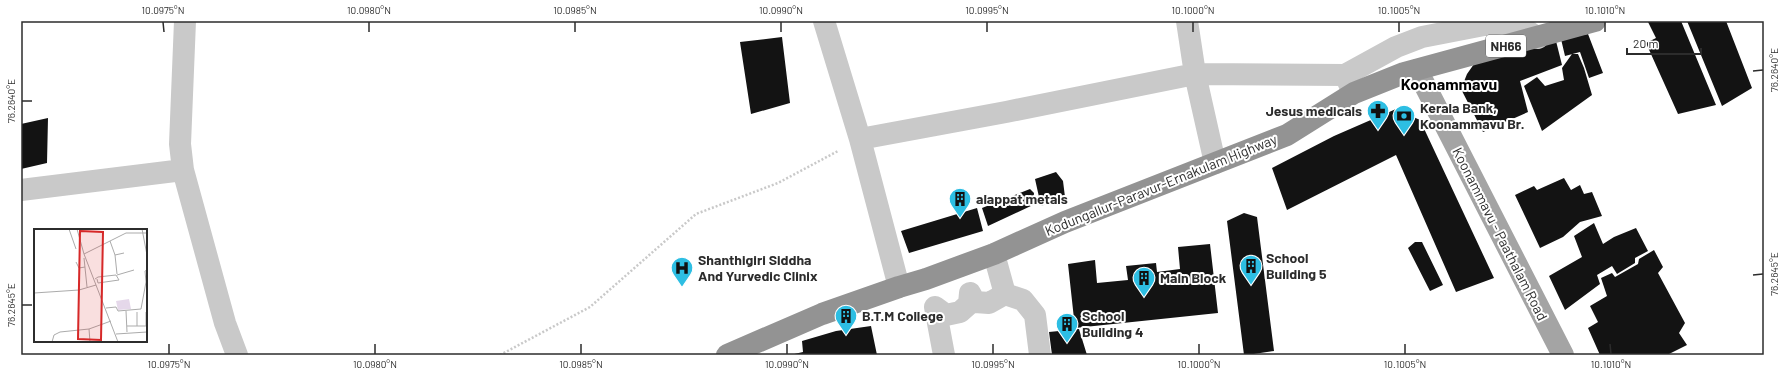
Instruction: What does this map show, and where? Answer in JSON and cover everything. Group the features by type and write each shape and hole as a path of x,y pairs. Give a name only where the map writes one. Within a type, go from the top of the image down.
{"highway":[{"name":"Kodungallur-Paravur-Ernakulam Highway","path":"727,355 822,314 926,279 994,254 1066,222 1287,135 1349,84 1417,70 1538,38 1595,21"}],"main road":[{"name":"Koonammavu - Paathalam Road","path":"1417,70 1563,355"}],"street":[{"path":"185,21 180,144 183,170 226,323 237,355"},
{"path":"824,21 860,139 899,287"},
{"path":"1188,21 1195,74 1215,163"},
{"path":"860,139 1006,112 1195,74 1349,84 1389,50 1422,37 1484,25 1507,22 1523,28 1538,38"},
{"path":"21,190 183,170"},
{"path":"994,254 1005,294"},
{"path":"960,266 970,293 976,302 990,303 1005,294 1023,300 1035,315 1040,355"},
{"path":"926,279 935,307 944,355"},
{"path":"935,307 946,315 960,312 969,304 970,293"}],"path":[{"path":"500,355 590,307 696,214 778,183 860,139"}],"building":[{"path":"1681,21 1716,105 1678,114 1646,43 1656,38 1648,22"},
{"path":"1687,21 1726,21 1752,88 1722,106"},
{"path":"1588,34 1603,73 1589,78 1580,52 1565,56 1561,39"},
{"path":"782,37 790,103 751,114 740,42"},
{"path":"1555,37 1562,65 1520,81 1528,112 1483,132 1461,89 1467,74 1474,64"},
{"path":"1572,54 1578,54 1592,95 1542,131 1524,86 1537,77 1545,86 1564,80 1562,68"},
{"path":"1396,109 1420,120 1494,278 1456,292 1396,155 1287,210 1272,168 1334,136"},
{"path":"48,118 47,163 21,169 21,124"},
{"path":"1056,172 1063,181 1065,197 1041,206 1035,179"},
{"path":"1564,178 1571,190 1580,185 1584,194 1592,192 1602,216 1580,222 1563,237 1540,248 1515,195 1534,186 1537,190"},
{"path":"1030,189 1034,193 1033,205 988,226 982,208"},
{"name":"alappat metals","path":"977,208 983,231 909,253 901,231"},
{"name":"School Building 5","path":"1244,213 1257,217 1274,351 1247,355 1244,355 1227,221"},
{"path":"1594,223 1603,244 1614,237 1636,228 1648,251 1635,258 1635,263 1617,274 1612,266 1597,275 1600,284 1565,310 1549,276 1582,257 1574,236"},
{"path":"1415,242 1422,242 1443,285 1430,291 1408,248"},
{"name":"Main Block","path":"1210,244 1218,313 1075,328 1068,264 1095,260 1097,283 1128,280 1126,266 1156,263 1157,272 1180,269 1178,247"},
{"path":"1654,250 1663,267 1658,273 1685,323 1679,333 1687,345 1667,355 1600,355 1588,328 1598,322 1590,306 1607,296 1601,278 1612,273 1615,277 1638,264 1639,259"},
{"name":"B.T.M College","path":"871,326 877,355 790,355 803,352 802,341 836,331"},
{"name":"School Building 4","path":"1079,329 1087,355 1052,355 1049,332"}],"place":[{"name":"Jesus medicals","path":"1378,130"},
{"name":"Kerala Bank, Koonammavu Br.","path":"1404,136"},
{"name":"alappat metals","path":"960,218"},
{"name":"School Building 5","path":"1251,286"},
{"name":"Shanthigiri Siddha And Yurvedic Clinix","path":"682,288"},
{"name":"Main Block","path":"1144,298"},
{"name":"B.T.M College","path":"846,336"},
{"name":"School Building 4","path":"1067,344"}],"district":[{"name":"Koonammavu","path":"1449,84"}]}
